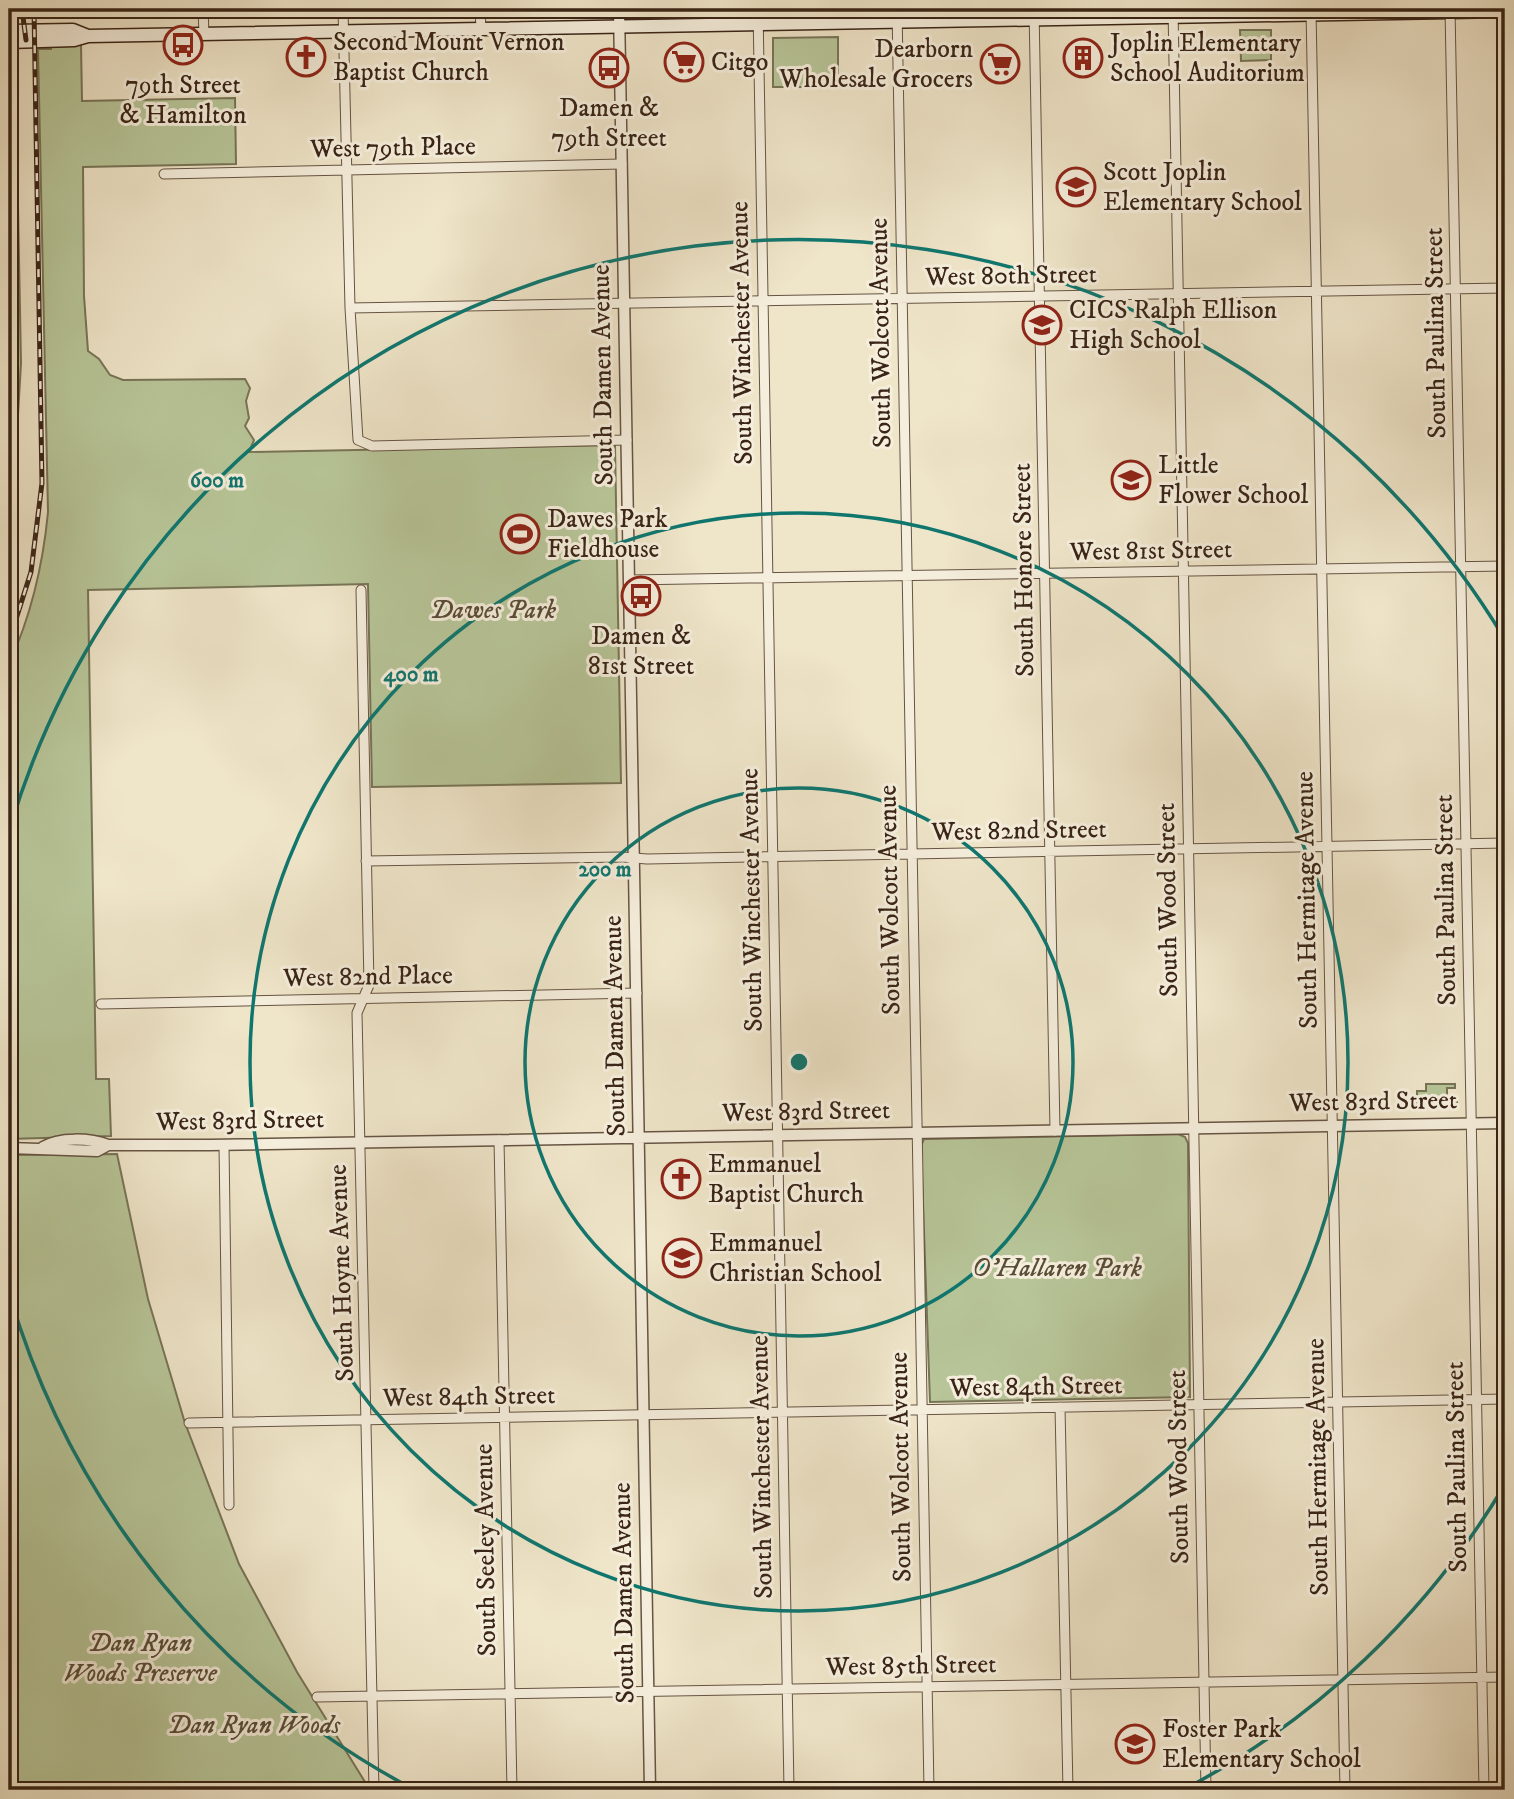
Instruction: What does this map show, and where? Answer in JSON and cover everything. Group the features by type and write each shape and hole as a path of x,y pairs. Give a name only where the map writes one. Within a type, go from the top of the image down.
{"main road":[{"path":"9,42 74,40 88,36 758,24 897,15 1505,11"},
{"path":"9,31 73,30 88,36"}],"street":[{"path":"203,9 204,34"},
{"path":"343,9 355,431 361,444 627,440"},
{"path":"480,9 481,29"},
{"name":"South Damen Avenue","path":"619,9 650,1790"},
{"name":"South Winchester Avenue","path":"758,9 789,1790"},
{"name":"South Paulina Street","path":"1450,10 1484,1790"},
{"name":"South Hermitage Avenue","path":"1311,11 1345,1790"},
{"name":"South Wood Street","path":"1173,13 1206,1790"},
{"name":"South Honore Street","path":"1034,14 1055,1130"},
{"name":"South Wolcott Avenue","path":"897,15 915,1133 929,1790"},
{"name":"West 79th Place","path":"164,174 622,164"},
{"name":"West 80th Street","path":"350,308 1505,288"},
{"name":"West 81st Street","path":"629,580 1505,566"},
{"name":"South Hoyne Avenue","path":"361,590 369,985 357,1013 374,1790"},
{"name":"West 82nd Street","path":"366,861 1505,843"},
{"name":"West 82nd Place","path":"100,1004 637,993"},
{"name":"West 83rd Street","path":"9,1148 43,1147 53,1141 98,1141 108,1146 224,1145 1505,1123"},
{"name":"South Seeley Avenue","path":"499,1140 512,1790"},
{"path":"224,1145 229,1505"},
{"name":"West 84th Street","path":"189,1423 1505,1399"},
{"path":"1060,1407 1068,1790"},
{"name":"West 85th Street","path":"317,1697 1505,1677"}],"green space":[{"path":"1240,30 1271,30 1271,60 1241,61"},
{"path":"838,37 838,87 773,87 773,38"},
{"name":"Dawes Park","path":"51,45 81,45 82,101 235,98 236,164 83,167 84,296 88,351 99,359 110,375 123,380 245,379 250,388 246,401 249,418 245,426 254,440 249,452 615,445 621,783 372,787 368,584 88,590 96,1079 109,1079 111,1136 9,1139 9,664 35,590 48,512 38,49 51,49"},
{"path":"9,49 15,49 21,363 9,494"},
{"path":"1426,1084 1455,1084 1455,1088 1447,1088 1447,1101 1457,1102 1457,1108 1417,1108 1417,1091 1426,1091"},
{"name":"O'Hallaren Park","path":"1178,1134 1185,1137 1188,1143 1190,1397 930,1402 921,1146 924,1139"},
{"name":"Dan Ryan Woods Preserve","path":"117,1154 148,1299 185,1423 239,1564 297,1672 370,1790 9,1790 9,1155"}],"railway":[{"path":"22,9 26,40"},
{"path":"9,641 31,572 42,483 34,9"}],"place":[{"name":"79th Street & Hamilton","path":"183,45"},
{"name":"Second Mount Vernon Baptist Church","path":"306,57"},
{"name":"Joplin Elementary School Auditorium","path":"1083,58"},
{"name":"Citgo","path":"684,62"},
{"name":"Dearborn Wholesale Grocers","path":"1000,64"},
{"name":"Damen & 79th Street","path":"609,68"},
{"name":"Scott Joplin Elementary School","path":"1076,187"},
{"name":"CICS Ralph Ellison High School","path":"1042,325"},
{"name":"Little Flower School","path":"1131,480"},
{"name":"Dawes Park Fieldhouse","path":"520,534"},
{"name":"Damen & 81st Street","path":"641,596"},
{"name":"Emmanuel Baptist Church","path":"681,1179"},
{"name":"Emmanuel Christian School","path":"682,1258"},
{"name":"Foster Park Elementary School","path":"1135,1744"}],"park label":[{"name":"Dan Ryan Woods","path":"254,1725"}]}
